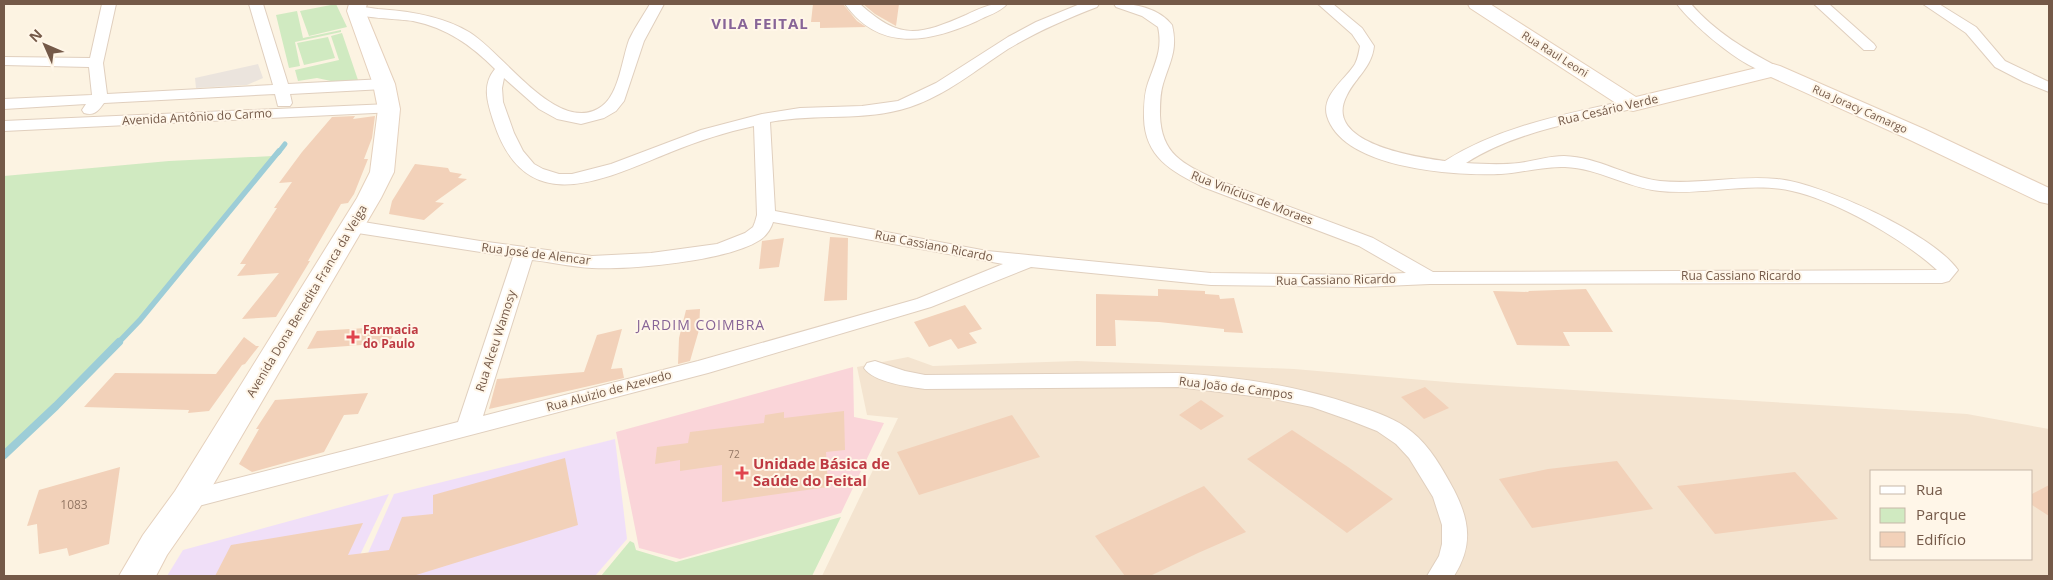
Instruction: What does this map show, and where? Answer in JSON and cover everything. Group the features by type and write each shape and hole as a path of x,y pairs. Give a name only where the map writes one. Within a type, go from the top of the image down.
{"main road":[{"name":"Rua Raul Leoni","path":"1477,4 1633,104"},
{"name":"Avenida Dona Benedita Franca da Veiga","path":"137,576 155,545 187,500 369,198 382,172 387,97 357,7"},
{"name":"Rua Cesário Verde","path":"1633,104 1772,70"},
{"name":"Rua Joracy Camargo","path":"1772,70 1916,134 2049,197"}],"street":[{"path":"76,123 99,100 96,63 109,4"},
{"path":"256,4 282,90 285,113"},
{"path":"357,7 439,24 467,37 532,96 568,118 585,119 595,117 606,111 616,101 639,34 657,4"},
{"path":"852,4 871,21 890,32 914,34 938,31 1000,4"},
{"path":"502,70 496,76 494,89 507,138 516,156 535,173 559,180 578,178 601,173 709,133 762,119 805,112 873,110 897,107 935,90 1026,32 1092,4"},
{"path":"1325,4 1357,31 1367,46 1365,61 1336,100 1335,116 1344,130 1365,148 1384,155 1412,162 1449,166"},
{"name":"Rua Joracy Camargo","path":"1673,4 1688,9 1720,40 1772,70"},
{"path":"1820,4 1869,47"},
{"path":"1930,4 1971,30 2000,64 2028,79 2049,87"},
{"name":"Rua Vinícius de Moraes","path":"1132,5 1165,25 1169,38 1169,49 1153,92 1152,121 1154,141 1164,157 1185,172 1209,183 1366,242 1430,278"},
{"path":"4,61 96,63"},
{"name":"Avenida Antônio do Carmo","path":"4,104 282,90 387,97"},
{"name":"Avenida Antônio do Carmo","path":"4,126 285,113 387,97"},
{"name":"Rua Cesário Verde","path":"1449,166 1466,154 1493,142 1551,124 1633,104"},
{"path":"762,119 766,215"},
{"path":"4,141 48,124"},
{"name":"Rua Cassiano Ricardo","path":"766,215 987,257 1211,279 1362,281 1430,278 1942,277 1948,270 1938,260 1885,227 1833,200 1801,188 1745,182 1692,188 1658,186 1633,181 1590,166 1571,162 1494,169 1449,166"},
{"name":"Rua José de Alencar","path":"351,226 524,254 590,262 623,261 722,248 754,236 761,229 766,215"},
{"name":"Rua Alceu Wamosy","path":"467,429 524,254"},
{"name":"Rua Aluizio de Azevedo","path":"187,500 700,368 924,303 1026,262"},
{"name":"Rua João de Campos","path":"875,368 902,378 925,382 1178,380 1278,391 1337,406 1392,429 1410,443 1444,493 1452,516 1455,534 1453,553 1440,576"}],"shaded area":[{"path":"258,64 263,78 247,85 196,88 195,78"},
{"path":"908,357 933,366 1077,361 1294,369 1458,383 1967,414 2049,429 2049,576 822,576 898,418 867,415 857,367"},
{"name":"Unidade Básica de Saúde do Feital","path":"853,367 854,417 884,423 841,513 680,559 639,548 616,432"},
{"path":"615,439 627,539 595,576 358,576 394,494"},
{"path":"389,494 350,576 167,576 183,550"}],"green space":[{"path":"336,4 347,27 309,36 300,11"},
{"path":"297,11 303,38 341,30 341,32 295,42 300,66 289,68 276,15"},
{"path":"342,33 358,80 340,83 317,78 298,81 295,70 339,60 331,36"},
{"path":"328,37 335,58 304,65 297,43"},
{"path":"273,156 140,320 4,460 4,176 169,161"},
{"path":"841,517 812,576 601,576 630,541 634,543 636,550 676,562"}],"building":[{"path":"813,4 843,4 857,21 866,27 820,28 820,22 811,22"},
{"path":"863,4 899,4 896,26 875,14"},
{"path":"355,116 353,119 375,116 372,138 364,159 368,159 354,194 348,203 341,204 308,261 310,261 276,317 242,319 279,273 237,276 246,264 240,264 292,182 279,183 332,117"},
{"path":"415,164 448,168 450,172 462,174 458,178 467,179 435,202 444,203 424,220 389,214 392,201"},
{"path":"830,237 848,238 847,300 824,301"},
{"path":"784,238 779,267 759,269 762,241"},
{"path":"1158,289 1205,291 1205,294 1219,295 1220,299 1234,298 1243,333 1159,322 1115,320 1116,346 1096,346 1096,294 1158,296"},
{"path":"1586,289 1613,332 1563,332 1570,346 1517,345 1493,291 1529,292"},
{"path":"965,305 982,329 969,333 977,343 958,349 951,339 929,347 914,322"},
{"path":"700,309 699,330 690,361 678,364 679,338 686,310"},
{"name":"Farmacia do Paulo","path":"398,326 389,343 307,349 317,331"},
{"path":"622,329 611,369 622,368 624,378 489,409 497,379 584,372 597,335"},
{"path":"244,337 256,346 259,346 245,364 242,365 209,411 188,413 189,410 84,407 115,373 216,374"},
{"path":"1425,387 1449,408 1424,419 1401,397"},
{"path":"368,393 358,414 344,415 324,452 252,472 239,464 259,429 256,429 275,400"},
{"path":"1201,400 1224,416 1201,430 1179,415"},
{"name":"Unidade Básica de Saúde do Feital","path":"844,411 845,450 826,452 828,487 722,502 722,465 680,471 680,460 655,464 657,447 688,443 690,432 764,423 765,415 784,412 784,418"},
{"path":"1012,415 1040,457 919,495 897,452"},
{"path":"1292,430 1393,499 1347,533 1247,459"},
{"path":"565,458 578,525 413,576 215,576 231,545 363,523 348,555 389,550 402,517 433,514 433,495"},
{"path":"1617,461 1653,509 1532,528 1499,479 1548,469"},
{"path":"120,467 109,544 69,556 67,548 39,554 37,524 27,526 39,490"},
{"path":"1795,472 1838,519 1715,534 1677,486"},
{"path":"2049,485 2049,516 2033,506 2033,493"},
{"path":"1204,486 1246,532 1150,576 1125,576 1095,536"}],"waterway":[{"path":"278,153 285,144"},
{"path":"118,343 140,320 279,151"},
{"path":"4,455 119,342"}],"place":[{"name":"Farmacia do Paulo","path":"353,337"},
{"name":"Unidade Básica de Saúde do Feital","path":"742,473"}],"district":[{"name":"VILA FEITAL","path":"760,24"},
{"name":"JARDIM COIMBRA","path":"701,325"}]}
